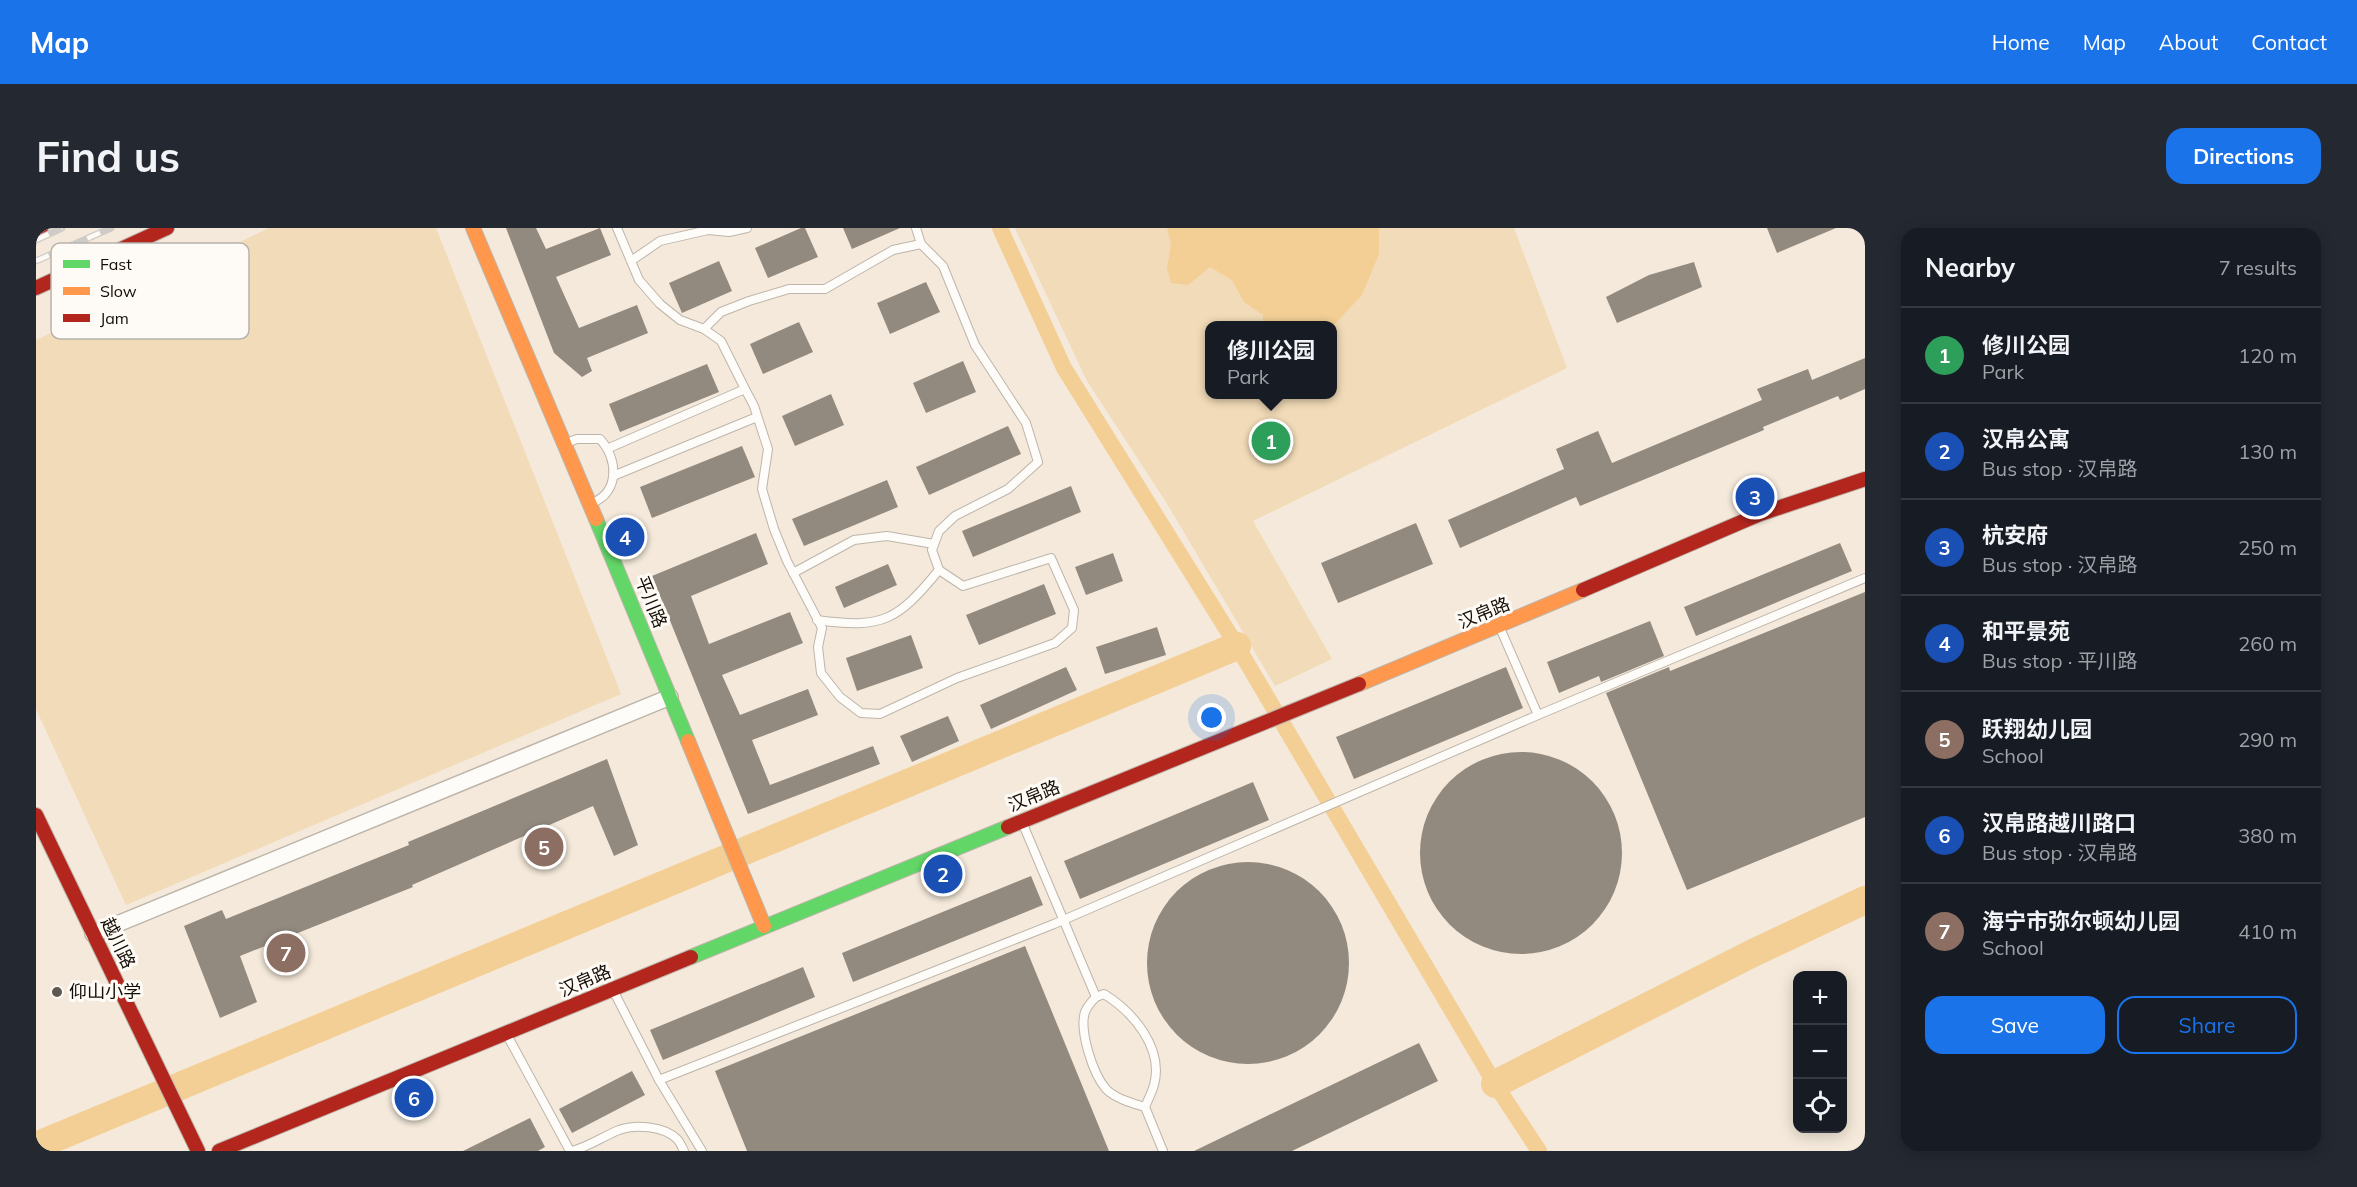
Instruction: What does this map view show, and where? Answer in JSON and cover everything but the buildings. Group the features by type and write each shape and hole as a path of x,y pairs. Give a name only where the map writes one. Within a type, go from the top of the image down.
{"street":[{"path":"36,230 41,228"},
{"path":"134,243 167,228"},
{"name":"平川路","path":"473,228 764,926"},
{"path":"36,288 51,281"},
{"name":"汉帛路","path":"219,1151 1499,626 1760,514 1865,479"},
{"path":"93,934 670,697"},
{"name":"越川路","path":"36,815 196,1147"}],"lane":[{"path":"617,228 639,280 660,304 680,320 704,329 721,341 745,389 768,449 762,489 774,529 793,573 822,628 818,647 821,673 840,697 861,713 880,714 957,678 1056,643 1072,628 1074,610 1051,558 963,586 939,570 932,549 939,531 955,516 1008,489 1038,462 1026,423 975,345 943,266 921,244 916,228"},
{"path":"631,261 660,241 708,230 729,232 747,228"},
{"path":"704,329 721,312 749,301 789,289 825,289 893,250 921,244"},
{"path":"609,448 745,389"},
{"path":"614,476 757,417"},
{"path":"564,444 577,439 600,439 609,448 614,467 613,485 601,499 590,504"},
{"path":"793,573 854,540 887,536 934,544"},
{"path":"818,620 867,624 894,616 925,587 939,570"},
{"path":"659,1080 1064,920 1362,790 1865,578"},
{"path":"1499,626 1538,715"},
{"path":"1022,820 1096,997"},
{"path":"612,988 659,1080 702,1151"},
{"path":"1145,1107 1127,1102 1107,1089 1091,1060 1083,1029 1085,1012 1096,997 1104,994 1119,1004 1131,1015 1146,1036 1154,1061 1155,1083 1145,1107 1163,1151"},
{"path":"506,1034 571,1151 592,1145 620,1130 640,1127 661,1130 677,1139 684,1151"}],"shaded area":[{"path":"269,228 436,228 621,694 126,905 36,709 36,340 51,333 51,339 249,339 249,243 238,243"},
{"path":"1015,228 1514,228 1567,368 1253,521 1332,659 1275,686 1166,502 1087,381"},
{"path":"1167,228 1379,228 1379,254 1362,295 1337,322 1263,321 1263,315 1244,302 1232,280 1210,267 1188,285 1171,283 1167,268 1171,245"}],"waterway":[{"path":"1000,228 1064,368 1237,646 1495,1084 1539,1151"},
{"path":"36,1146 1237,646"},
{"path":"1495,1084 1753,953 1865,900"}],"railway":[{"path":"36,240 62,228"},
{"path":"77,243 111,228"},
{"path":"36,261 51,254"}],"traffic: fast":[{"path":"596,519 688,741"},
{"path":"691,957 1008,827"}],"traffic: slow":[{"path":"473,228 596,519"},
{"path":"1359,684 1583,590"},
{"path":"688,741 764,926"}],"traffic: jam":[{"path":"36,230 41,228"},
{"path":"134,243 167,228"},
{"path":"36,288 51,281"},
{"path":"1583,590 1760,514 1865,479"},
{"path":"1008,827 1359,684"},
{"path":"36,815 198,1151"},
{"path":"219,1151 691,957"}],"place":[{"name":"修川公园","path":"1271,441"},
{"name":"杭安府","path":"1755,497"},
{"name":"和平景苑","path":"625,537"},
{"name":"跃翔幼儿园","path":"544,847"},
{"name":"汉帛公寓","path":"943,874"},
{"name":"海宁市弥尔顿幼儿园","path":"286,953"},
{"name":"仰山小学","path":"57,992"},
{"name":"汉帛路越川路口","path":"414,1098"}]}
